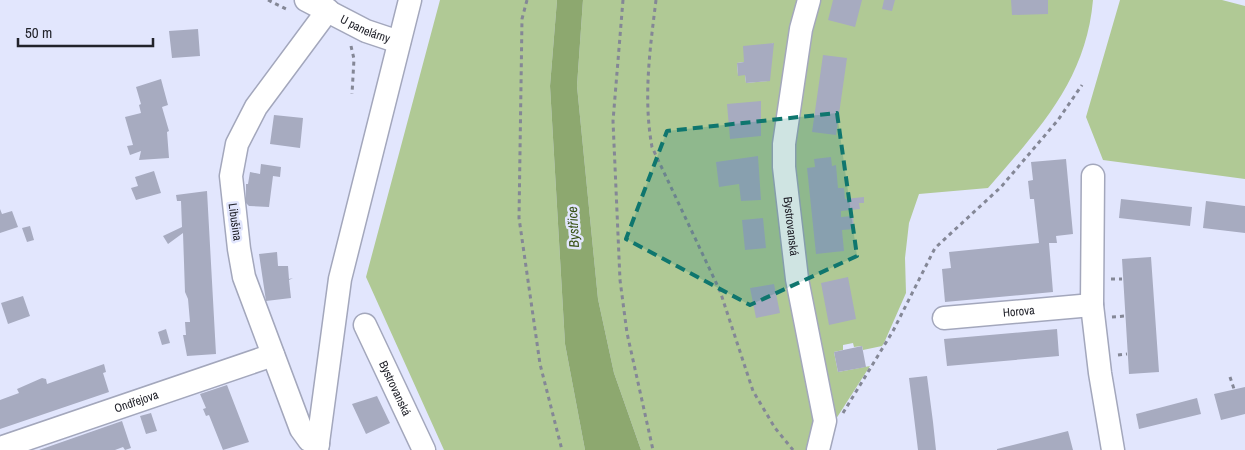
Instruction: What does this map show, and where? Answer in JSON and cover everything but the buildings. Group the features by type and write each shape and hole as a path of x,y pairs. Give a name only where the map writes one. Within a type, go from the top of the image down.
{"street":[{"name":"U panelárny","path":"306,0 376,35 399,42"},
{"name":"Libušina","path":"318,447 340,279 410,0"},
{"name":"Bystrovanská","path":"809,0 801,29 784,144 784,167 797,279 825,421 818,450"},
{"name":"Libušina","path":"318,447 304,436 244,277 231,192 232,165 241,133 256,107 328,10"},
{"path":"1093,176 1101,311 1100,373 1113,450"},
{"name":"Horova","path":"944,318 1101,311"},
{"name":"Bystrovanská","path":"365,326 424,450"},
{"name":"Ondřejova","path":"0,448 273,355"}],"path":[{"path":"527,0 522,19 518,218 540,364 562,450"},
{"path":"623,0 613,121 620,280 627,333 653,450"},
{"path":"656,0 648,85 649,131 652,147 720,291 753,391 775,428 793,450"},
{"path":"346,40 353,50 352,94"},
{"path":"843,414 893,330 935,248 1001,187 1045,135 1082,85"},
{"path":"1108,279 1122,279"},
{"path":"1101,311 1125,316"},
{"path":"1230,377 1234,390"}],"highlighted area":[{"path":"837,113 857,256 750,305 626,239 667,131"}],"shaded area":[{"path":"440,0 557,0 550,86 565,344 585,450 444,450 366,277"},
{"path":"583,0 798,0 776,149 818,450 641,450 614,373 598,299 577,86","holes":["773,43 768,81 746,83 745,75 738,75 737,63 744,62"]},
{"path":"818,0 1093,0 1089,29 1081,55 1070,80 1057,103 1025,146 988,188 919,194 909,223 905,258 906,293 884,343 882,346 863,350 862,346 854,347 853,343 843,345 843,350 834,352 838,372 870,366 834,422 804,268 793,164 811,31"},
{"path":"1120,0 1222,0 1245,6 1245,179 1103,160 1086,117"}],"water":[{"name":"Bystřice","path":"557,0 583,0 577,86 598,299 614,373 641,450 585,450 565,344 550,86"}]}
